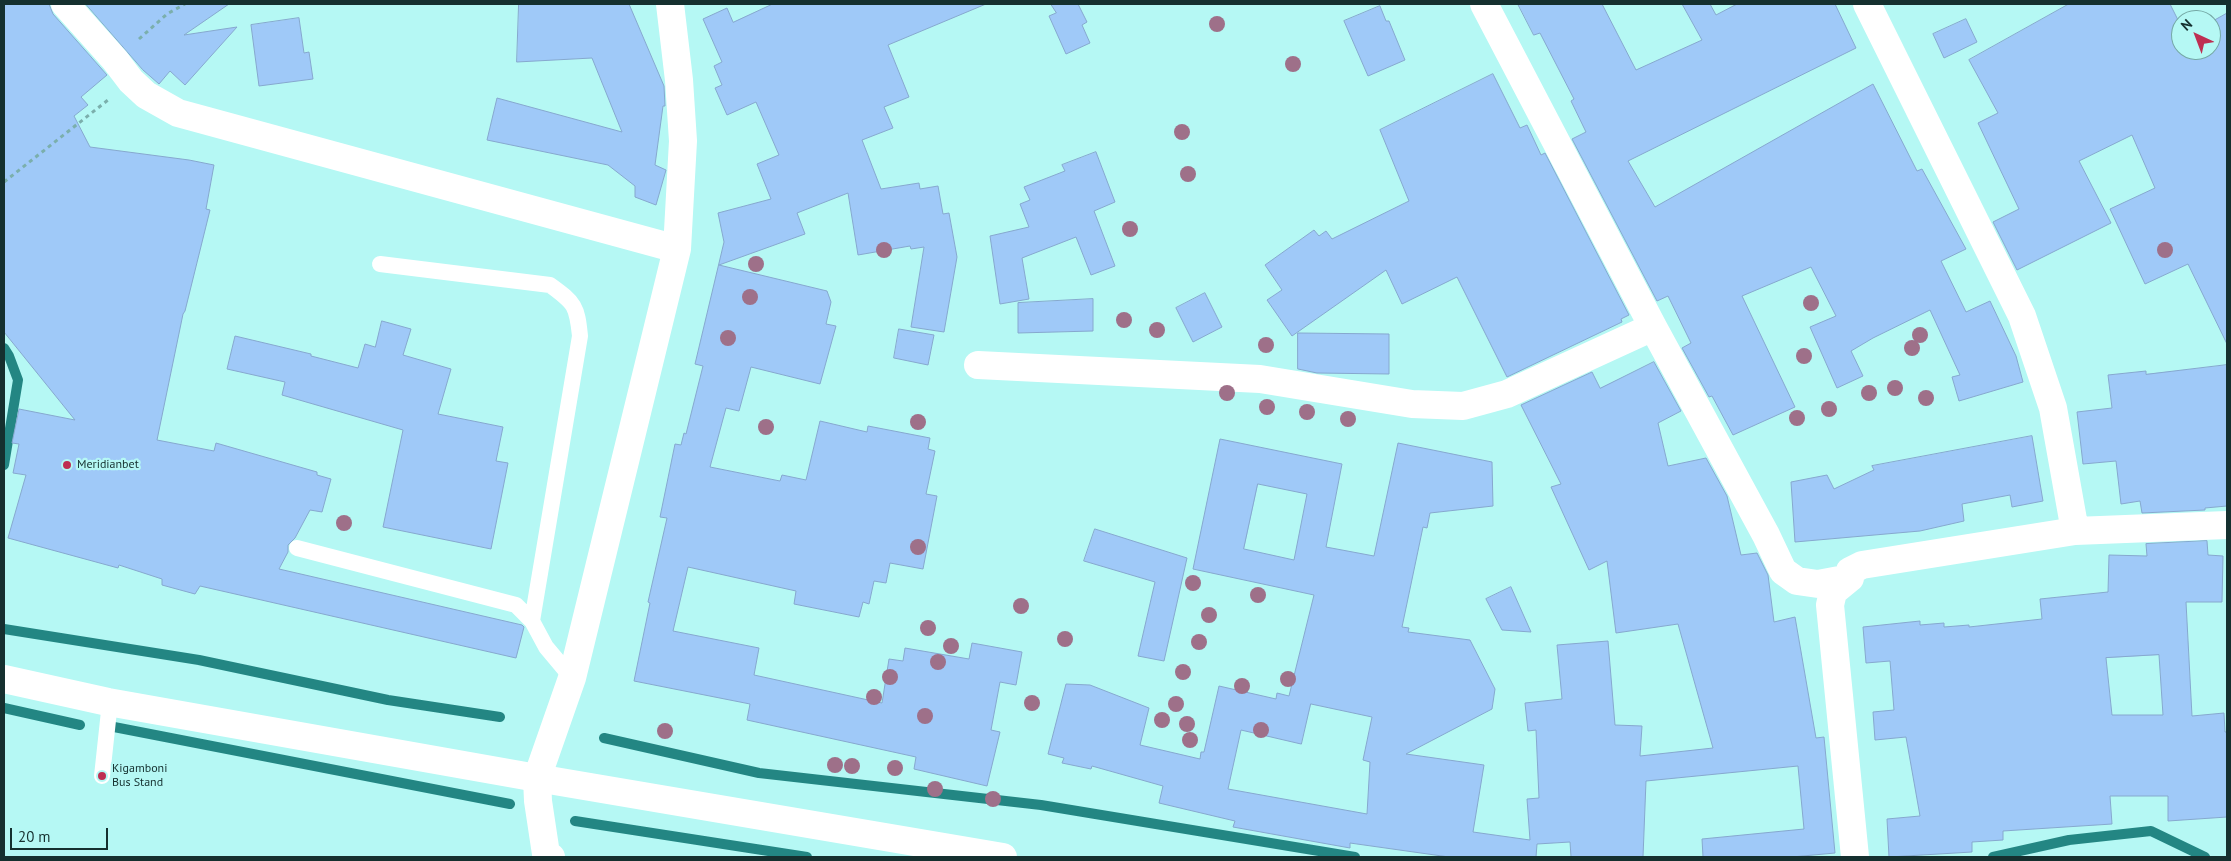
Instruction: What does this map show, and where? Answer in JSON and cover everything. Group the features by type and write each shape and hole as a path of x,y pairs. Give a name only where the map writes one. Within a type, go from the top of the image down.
{"street":[{"path":"65,4 146,96 178,113 677,249"},
{"path":"551,857 546,854 538,801 537,778 572,678 677,249 683,141 680,80 670,4"},
{"path":"1484,4 1653,327 1766,535 1783,571 1797,582 1818,584 1850,578"},
{"path":"1867,4 2022,316 2053,408 2075,530"},
{"path":"978,365 1260,379 1412,404 1463,406 1507,394 1653,327"},
{"path":"1850,578 1850,571 1862,565 2075,530 2227,525"},
{"path":"1850,578 1833,592 1830,605 1854,857"},
{"path":"4,679 108,702 537,778 1003,857"}],"lane":[{"path":"380,264 550,285 567,297 578,312 580,336 532,621"},
{"path":"297,548 516,605 532,621 546,648 572,678"},
{"path":"102,776 109,711 108,702"}],"path":[{"path":"4,182 123,70 168,14 185,4"}],"building":[{"path":"4,4 49,4 53,14 107,75 81,97 88,105 74,116 90,147 214,165 206,209 210,210 183,314 157,440 214,451 216,443 317,472 317,475 331,479 322,512 310,510 295,538 288,545 288,552 279,569 522,625 524,627 516,658 200,586 195,594 162,585 162,579 119,565 118,568 8,538 26,475 13,473 19,444 12,443 19,409 75,420 4,332"},
{"path":"86,4 229,4 184,35 237,27 185,85 170,71 159,84 143,70"},
{"path":"519,4 629,4 664,86 665,106 663,106 655,165 666,170 656,205 635,197 635,186 608,165 487,140 497,98 622,132 592,58 517,62"},
{"path":"773,4 986,4 888,45 909,97 884,107 893,128 862,140 881,189 919,183 920,189 938,186 943,214 949,213 957,257 944,332 911,327 924,247 911,249 910,246 858,255 848,193 797,213 805,234 719,265 827,291 831,302 826,324 836,326 820,384 751,367 739,411 726,408 710,467 780,481 782,475 806,480 820,421 867,432 868,426 930,438 928,449 935,451 926,494 937,496 923,569 890,563 886,583 874,581 869,604 863,602 859,617 794,604 796,591 688,567 673,631 759,648 754,675 882,703 889,659 903,661 905,648 969,659 972,643 1022,652 1016,685 1000,682 991,730 1000,732 987,786 914,769 916,757 747,720 750,704 634,681 650,603 648,602 667,518 660,517 675,444 681,445 684,433 686,434 703,366 695,364 724,242 718,213 771,199 757,164 779,155 756,102 727,115 715,88 722,85 714,66 722,62 703,19 727,8 733,22"},
{"path":"1051,4 1078,4 1087,22 1082,25 1090,43 1066,54 1049,16 1056,13"},
{"path":"1518,4 1602,4 1636,70 1702,40 1682,4 1710,4 1716,15 1737,4 1835,4 1856,48 1628,161 1655,207 1873,84 1917,171 1922,169 1966,249 1941,261 1966,312 1990,301 2016,356 2023,382 1959,401 1952,377 1960,375 1930,310 1851,351 1863,376 1837,388 1810,327 1836,316 1811,267 1742,296 1795,407 1733,435 1712,396 1709,397 1682,348 1691,343 1668,296 1657,301 1572,139 1586,132 1571,101 1574,99 1540,33 1534,35"},
{"path":"2069,4 2170,4 2173,10 2171,10 2171,60 2221,60 2221,16 2227,13 2227,344 2188,264 2145,284 2110,209 2155,188 2132,135 2079,161 2111,223 2017,270 1993,222 2019,209 1978,123 1998,113 1969,60"},
{"path":"1380,6 1386,21 1389,21 1405,60 1368,76 1344,21"},
{"path":"299,18 304,53 309,52 313,79 259,86 251,25"},
{"path":"1966,19 1977,42 1944,58 1933,34"},
{"path":"1493,74 1520,128 1527,125 1541,155 1545,153 1629,315 1621,319 1622,322 1507,377 1457,277 1402,304 1386,270 1292,336 1267,300 1282,290 1265,265 1314,230 1319,236 1326,231 1332,239 1409,201 1380,130"},
{"path":"1096,152 1115,202 1094,211 1115,266 1091,275 1076,237 1022,258 1029,299 1000,304 990,236 1029,227 1020,204 1030,200 1024,187 1065,171 1062,165"},
{"path":"1205,293 1222,327 1193,342 1176,308"},
{"path":"1093,299 1093,331 1018,333 1018,303"},
{"path":"382,321 411,329 403,355 451,369 438,414 503,427 496,461 508,463 491,549 383,527 403,430 282,395 285,382 227,369 235,336 311,354 311,356 358,368 365,344 375,347"},
{"path":"899,329 934,335 928,365 894,358"},
{"path":"1298,333 1389,334 1389,374 1317,373 1298,369"},
{"path":"1654,362 1681,411 1658,423 1668,466 1706,458 1727,496 1741,555 1757,553 1768,575 1774,622 1795,617 1816,738 1824,737 1835,853 1792,857 1703,857 1702,839 1804,829 1798,766 1646,781 1643,857 1571,857 1570,842 1537,844 1536,857 1449,857 1350,843 1350,848 1233,827 1235,821 1159,803 1163,786 1092,766 1091,769 1062,763 1064,758 1048,754 1066,684 1090,685 1149,708 1140,745 1200,759 1201,752 1204,752 1219,686 1276,699 1277,693 1289,696 1314,595 1193,569 1220,439 1342,464 1326,547 1374,556 1398,443 1492,462 1493,506 1430,513 1427,528 1423,527 1402,627 1409,628 1408,632 1470,640 1495,689 1492,709 1406,754 1484,765 1473,832 1530,840 1527,799 1539,798 1536,730 1528,731 1525,703 1562,699 1557,645 1608,641 1615,725 1642,726 1640,756 1713,748 1678,624 1616,633 1607,561 1589,570 1551,487 1561,484 1521,405 1592,372 1600,388","holes":["1258,484 1307,494 1294,560 1244,549","1311,704 1372,717 1363,760 1370,762 1367,814 1228,789 1241,730 1301,744"]},
{"path":"2227,365 2227,506 2205,508 2205,510 2142,513 2140,501 2121,504 2116,461 2083,464 2077,412 2112,408 2108,375 2146,371 2146,374"},
{"path":"2032,436 2043,501 2012,507 2010,495 1962,504 1964,521 1920,531 1795,542 1791,482 1827,475 1834,489 1874,470 1872,466"},
{"path":"1095,529 1187,558 1164,661 1138,656 1155,582 1084,561"},
{"path":"2207,541 2208,555 2223,556 2222,602 2186,602 2192,716 2224,713 2225,732 2227,732 2227,817 2168,821 2168,796 2110,796 2112,824 2003,831 2003,840 1972,842 1972,852 1889,857 1887,819 1920,816 1906,737 1875,740 1873,712 1894,710 1890,661 1866,663 1863,627 1920,621 1920,625 1944,623 1944,627 1969,625 1969,627 2042,619 2040,599 2108,592 2109,555 2147,556 2146,544","holes":["2159,655 2163,715 2112,715 2106,658"]},
{"path":"1511,587 1531,632 1502,630 1486,599"}],"waterway":[{"path":"4,348 18,380 4,465"},
{"path":"4,629 199,660 388,700 500,717"},
{"path":"4,708 80,725"},
{"path":"114,727 510,804"},
{"path":"604,738 759,773 1041,805 1355,857"},
{"path":"575,821 807,857"},
{"path":"1993,857 2069,840 2151,831 2205,857"}],"place":[{"name":"Meridianbet","path":"67,465"},
{"name":"Kigamboni Bus Stand","path":"102,776"}]}
